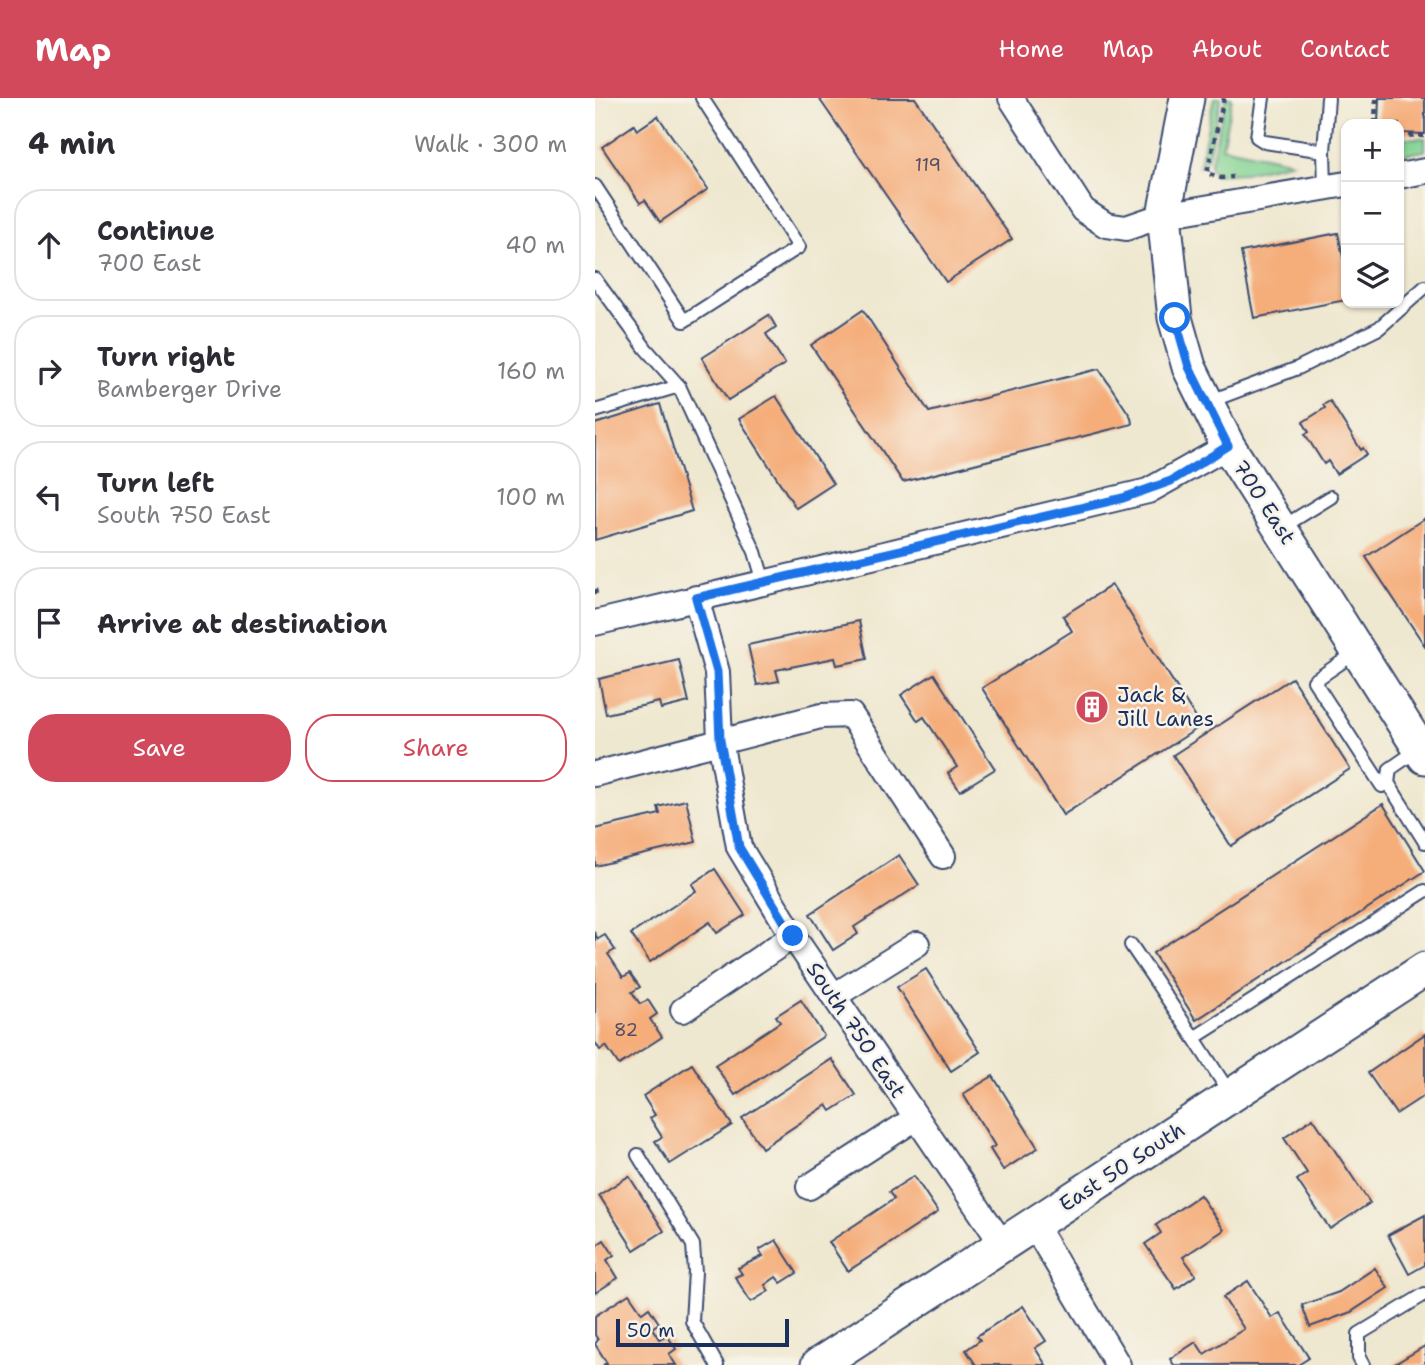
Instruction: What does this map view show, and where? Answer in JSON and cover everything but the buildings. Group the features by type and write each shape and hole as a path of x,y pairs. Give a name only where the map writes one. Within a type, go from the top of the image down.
{"street":[{"path":"1011,98 1074,196 1096,221 1117,229 1164,215 1336,186"},
{"name":"700 East","path":"1187,98 1164,215 1175,318 1189,367 1228,446 1422,753"},
{"path":"1404,175 1425,171"},
{"path":"595,622 1148,491 1228,446"},
{"name":"South 750 East","path":"696,598 717,672 720,740 739,847 793,936 1003,1245"},
{"path":"595,774 821,716 851,715 943,856"},
{"path":"683,1010 793,936"},
{"path":"834,996 916,944"},
{"name":"East 50 South","path":"818,1365 1425,969"},
{"path":"809,1187 916,1118"},
{"path":"1034,1224 1118,1365"}],"lane":[{"path":"595,186 684,321 799,247 702,98"},
{"path":"1263,98 1256,132 1260,141 1324,151"},
{"path":"1328,98 1324,151 1336,186"},
{"path":"595,279 646,349 679,386 755,552 764,582"},
{"path":"1205,403 1298,368 1378,328 1425,287"},
{"path":"595,411 679,386"},
{"path":"1281,528 1331,497"},
{"path":"1358,650 1314,681 1382,786 1388,783"},
{"path":"1422,753 1390,769 1388,783 1425,842"},
{"path":"1193,1038 1425,891"},
{"path":"1131,945 1232,1096"},
{"path":"638,1155 693,1245 695,1272 692,1321 717,1365"},
{"path":"1363,1365 1359,1358 1359,1334 1425,1294"}],"path":[{"path":"1375,119 1376,98"},
{"path":"1404,135 1425,136"}],"green space":[{"path":"1214,98 1221,98 1207,159 1199,167"},
{"path":"1226,98 1232,98 1222,147 1293,162 1244,173 1214,175 1210,166"},
{"path":"1404,138 1425,138 1425,151 1404,154"}],"place":[{"name":"Jack & Jill Lanes","path":"1092,707"}],"route":[{"path":"793,936 739,847 720,740 717,672 696,598 1123,498 1171,481 1228,446 1189,367 1175,318"}]}
